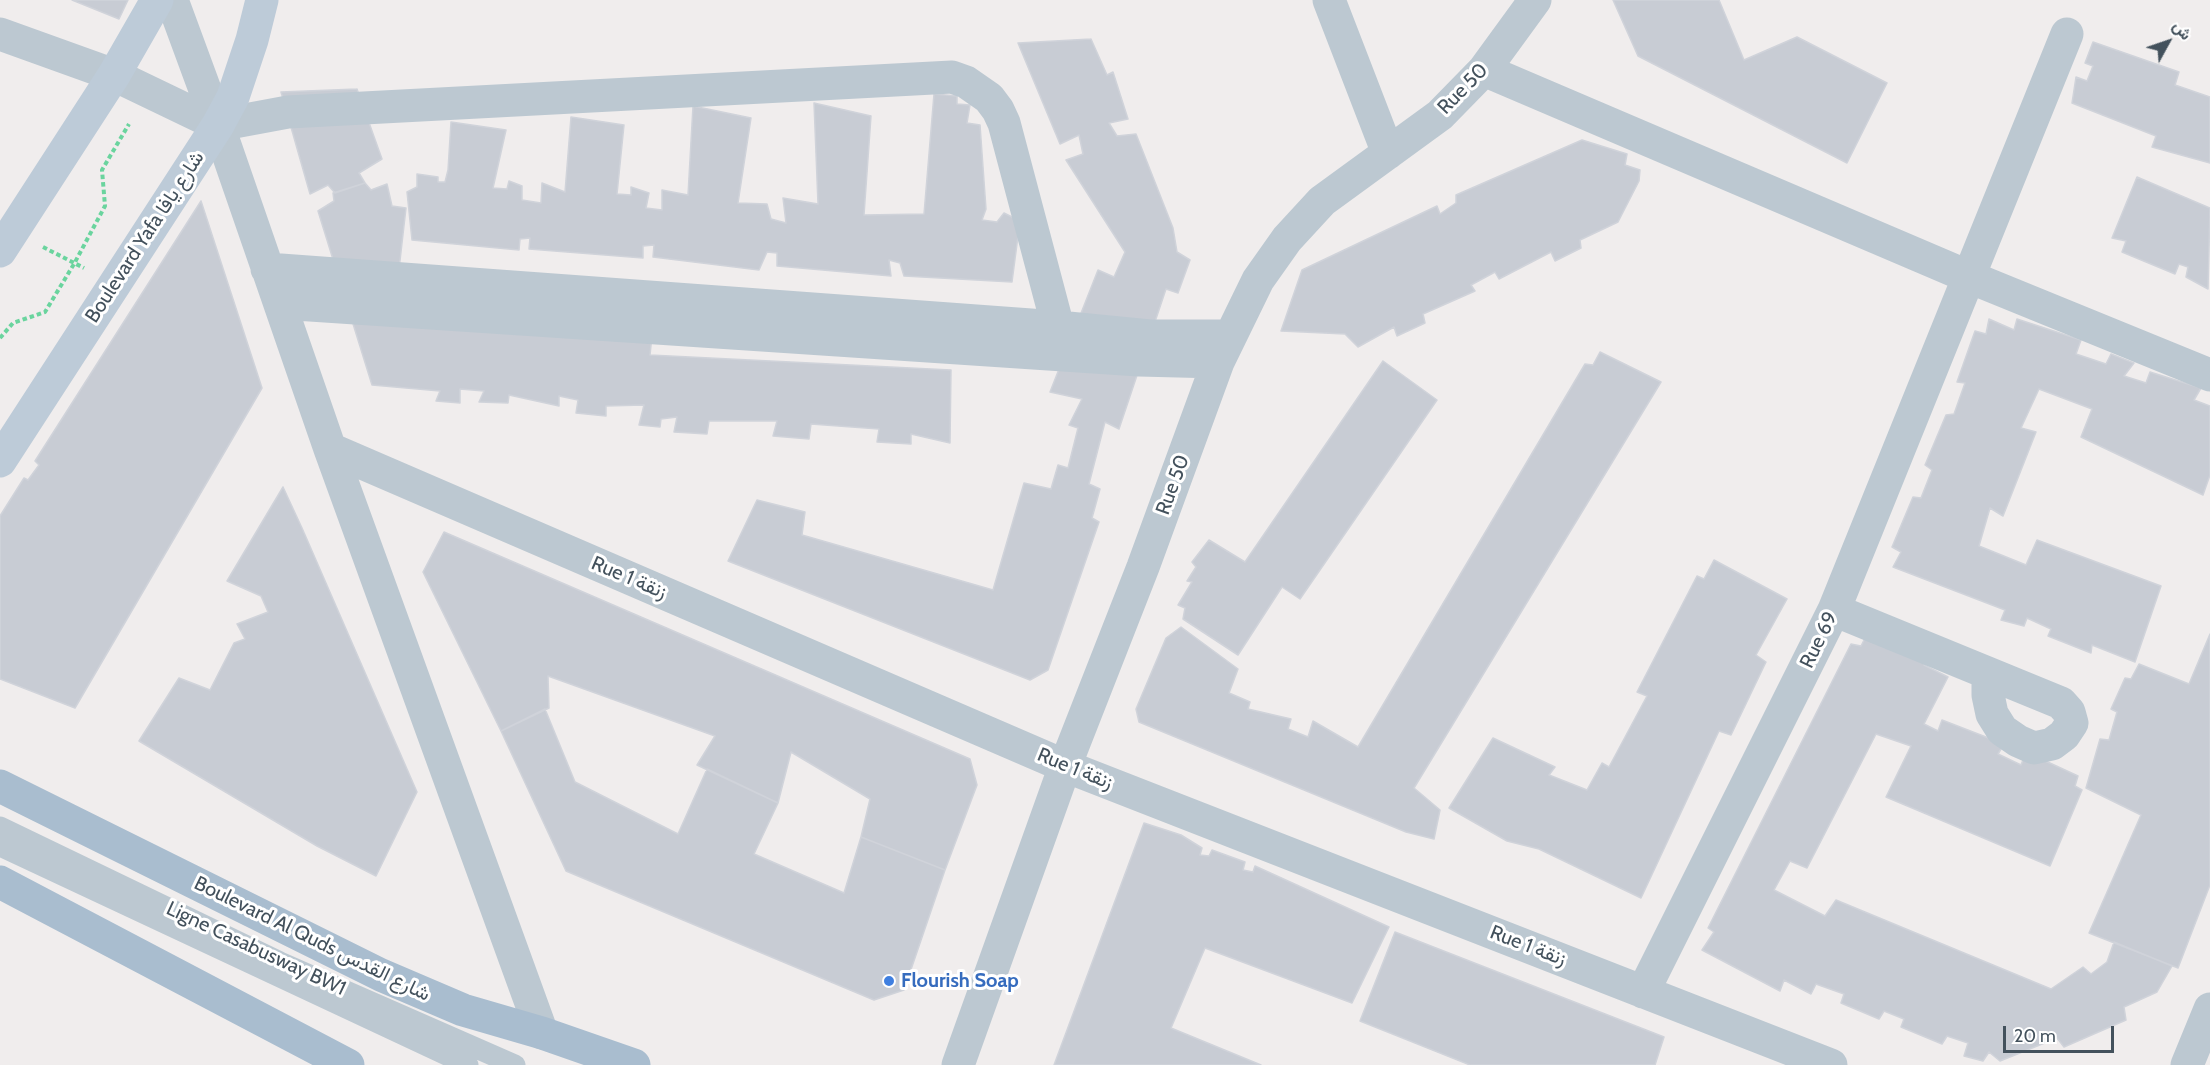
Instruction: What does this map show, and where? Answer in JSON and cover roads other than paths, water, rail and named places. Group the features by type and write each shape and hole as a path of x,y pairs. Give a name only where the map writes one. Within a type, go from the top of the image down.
{"main road":[{"name":"Boulevard Al Quds شارع القدس","path":"0,786 381,975 463,1010 542,1033 634,1065"},
{"path":"0,882 348,1065"}],"street":[{"path":"6,242 114,75 157,0"},
{"path":"171,0 218,125 330,449 542,1033"},
{"name":"Boulevard Yafa شارع يافا","path":"0,461 218,125 237,86 262,0"},
{"path":"1329,0 1388,153"},
{"name":"Rue 50","path":"958,1065 1065,766 1143,567 1224,349 1258,280 1287,238 1322,201 1440,115 1484,70 1535,0"},
{"path":"0,34 114,75 218,125 288,112 952,77 966,82 989,98 1004,123 1058,327"},
{"name":"Rue 69","path":"1643,992 1834,610 1967,276 2067,34"},
{"path":"1484,70 1967,276 2210,375"},
{"path":"267,269 1058,327 1150,336 1224,349"},
{"path":"280,303 1139,360 1224,349"},
{"name":"Rue 1 زنقة","path":"330,449 1065,766 1831,1065"},
{"path":"1834,610 1988,674"},
{"path":"2187,1065 2210,1009"}],"lane":[{"name":"Ligne Casabusway BW1","path":"0,827 280,962 515,1065"},
{"name":"Ligne Casabusway BW1","path":"0,846 468,1065"}],"place":[{"name":"Flourish Soap","path":"889,981"}]}
